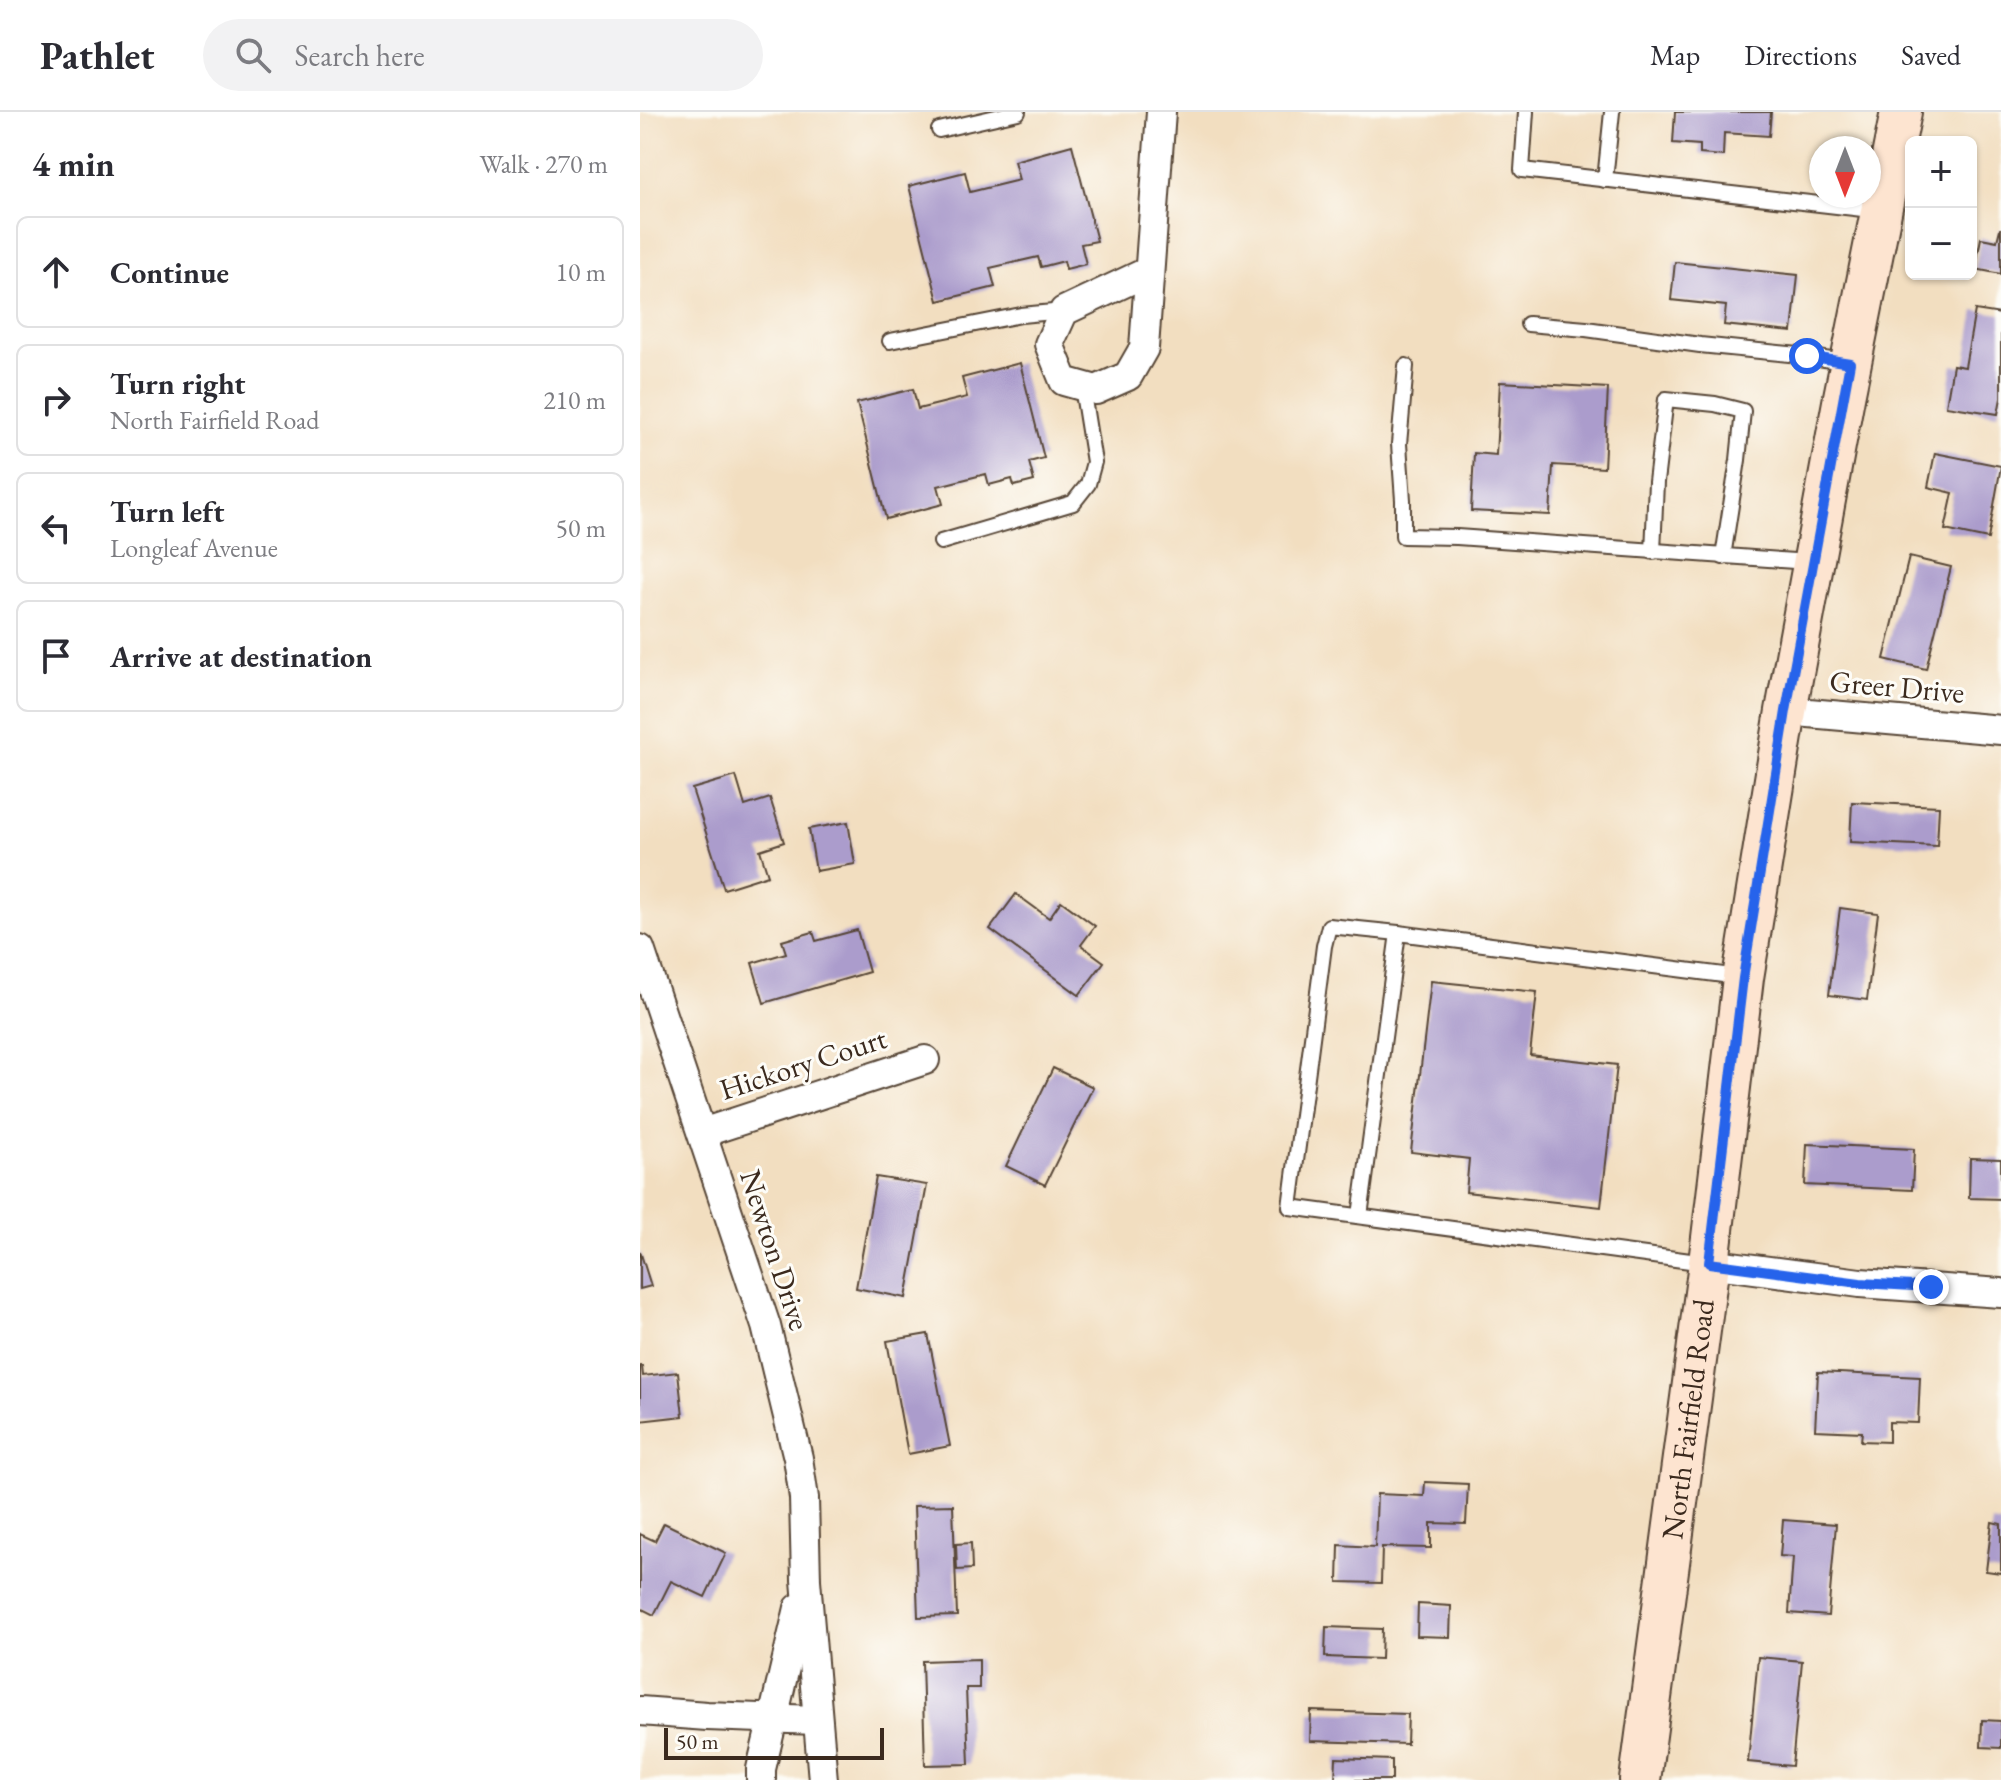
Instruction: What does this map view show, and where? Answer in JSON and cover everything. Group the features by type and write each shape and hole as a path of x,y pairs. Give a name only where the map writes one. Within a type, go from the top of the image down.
{"main road":[{"name":"North Fairfield Road","path":"1640,1780 1709,1263 1743,978 1813,562 1901,112"}],"street":[{"path":"1149,271 1064,311 1049,344 1064,381 1096,390 1128,376 1144,348 1161,112"},
{"name":"Greer Drive","path":"1786,711 2001,730"},
{"name":"Newton Drive","path":"640,949 766,1326 791,1429 804,1498 806,1580 823,1780"},
{"name":"Hickory Court","path":"702,1133 925,1060"},
{"path":"1709,1263 1860,1283 2001,1293"},
{"name":"Newton Drive","path":"761,1780 761,1769 806,1580"},
{"path":"640,1711 817,1720"}],"lane":[{"path":"939,130 1018,112"},
{"path":"1526,112 1522,170 1881,211"},
{"path":"1605,180 1612,112"},
{"path":"890,341 1021,315 1064,311"},
{"path":"1528,324 1850,363"},
{"path":"1406,366 1399,444 1403,536 1457,537 1813,562"},
{"path":"941,542 1073,503 1088,484 1094,462 1082,387"},
{"path":"1653,552 1656,482 1666,399 1715,404 1743,411 1723,557"},
{"path":"1709,1263 1290,1207 1329,926 1743,978"},
{"path":"1360,1216 1398,933"}],"building":[{"path":"1675,112 1771,112 1769,136 1724,133 1723,156 1700,154 1700,145 1673,143"},
{"path":"1072,145 1097,241 1081,244 1086,264 1066,269 1064,261 1041,267 1038,257 990,268 995,287 938,301 909,186 965,172 970,192 1019,180 1014,161"},
{"path":"2001,229 2001,274 1977,269 1981,238 1997,241"},
{"path":"1675,262 1798,275 1792,332 1724,325 1726,306 1671,300"},
{"path":"1975,310 2001,314 2001,398 1998,414 1946,406 1953,365 1965,367"},
{"path":"1020,363 1044,458 1029,462 1034,481 1014,486 1012,479 989,485 986,474 938,486 943,504 886,519 857,403 913,389 918,409 967,397 962,378"},
{"path":"1500,382 1608,388 1604,468 1553,465 1550,515 1471,511 1474,453 1496,455"},
{"path":"1935,453 2001,466 1988,539 1945,530 1953,493 1928,487"},
{"path":"1909,557 1951,567 1926,669 1884,659"},
{"path":"736,776 745,806 770,798 784,842 760,850 768,875 724,889 692,789"},
{"path":"1852,802 1939,806 1937,846 1850,842"},
{"path":"848,822 855,864 816,871 809,829"},
{"path":"1016,894 1049,918 1061,901 1095,926 1081,945 1104,962 1079,995 990,929"},
{"path":"1840,908 1878,913 1867,1000 1829,995"},
{"path":"857,930 869,972 764,1003 752,963 786,953 782,941 813,932 816,941"},
{"path":"1431,981 1537,992 1530,1055 1617,1065 1601,1207 1466,1192 1469,1159 1411,1152"},
{"path":"1053,1068 1093,1087 1045,1185 1006,1166"},
{"path":"1807,1144 1914,1149 1912,1190 1805,1185"},
{"path":"1970,1158 2001,1159 2001,1199 1969,1198"},
{"path":"876,1177 927,1185 906,1298 856,1288"},
{"path":"640,1251 651,1286 640,1289"},
{"path":"928,1334 950,1446 908,1454 887,1341"},
{"path":"640,1366 643,1376 678,1372 683,1416 640,1421"},
{"path":"1818,1372 1920,1377 1918,1423 1889,1422 1889,1442 1861,1441 1862,1432 1815,1430"},
{"path":"1425,1482 1468,1484 1466,1524 1431,1523 1431,1548 1382,1547 1381,1583 1338,1582 1339,1545 1375,1547 1377,1494 1424,1496"},
{"path":"953,1505 957,1616 918,1617 914,1506"},
{"path":"1783,1520 1836,1524 1828,1616 1789,1613 1793,1557 1780,1556"},
{"path":"1992,1522 2001,1524 2001,1573 1986,1571"},
{"path":"664,1523 726,1553 705,1597 671,1581 654,1615 640,1608 640,1534 655,1541"},
{"path":"971,1543 972,1569 957,1570 956,1544"},
{"path":"1418,1604 1451,1606 1450,1637 1417,1636"},
{"path":"1326,1627 1382,1629 1381,1659 1325,1657"},
{"path":"1758,1657 1802,1661 1792,1766 1748,1762"},
{"path":"979,1659 979,1688 966,1688 969,1764 925,1765 922,1661"},
{"path":"1311,1711 1408,1714 1407,1744 1310,1741"},
{"path":"1982,1720 2001,1721 2001,1748 1981,1747"},
{"path":"1336,1758 1392,1760 1392,1780 1335,1780"}],"route":[{"path":"1807,356 1850,363 1786,711 1743,978 1709,1263 1860,1283 1931,1287"}]}
